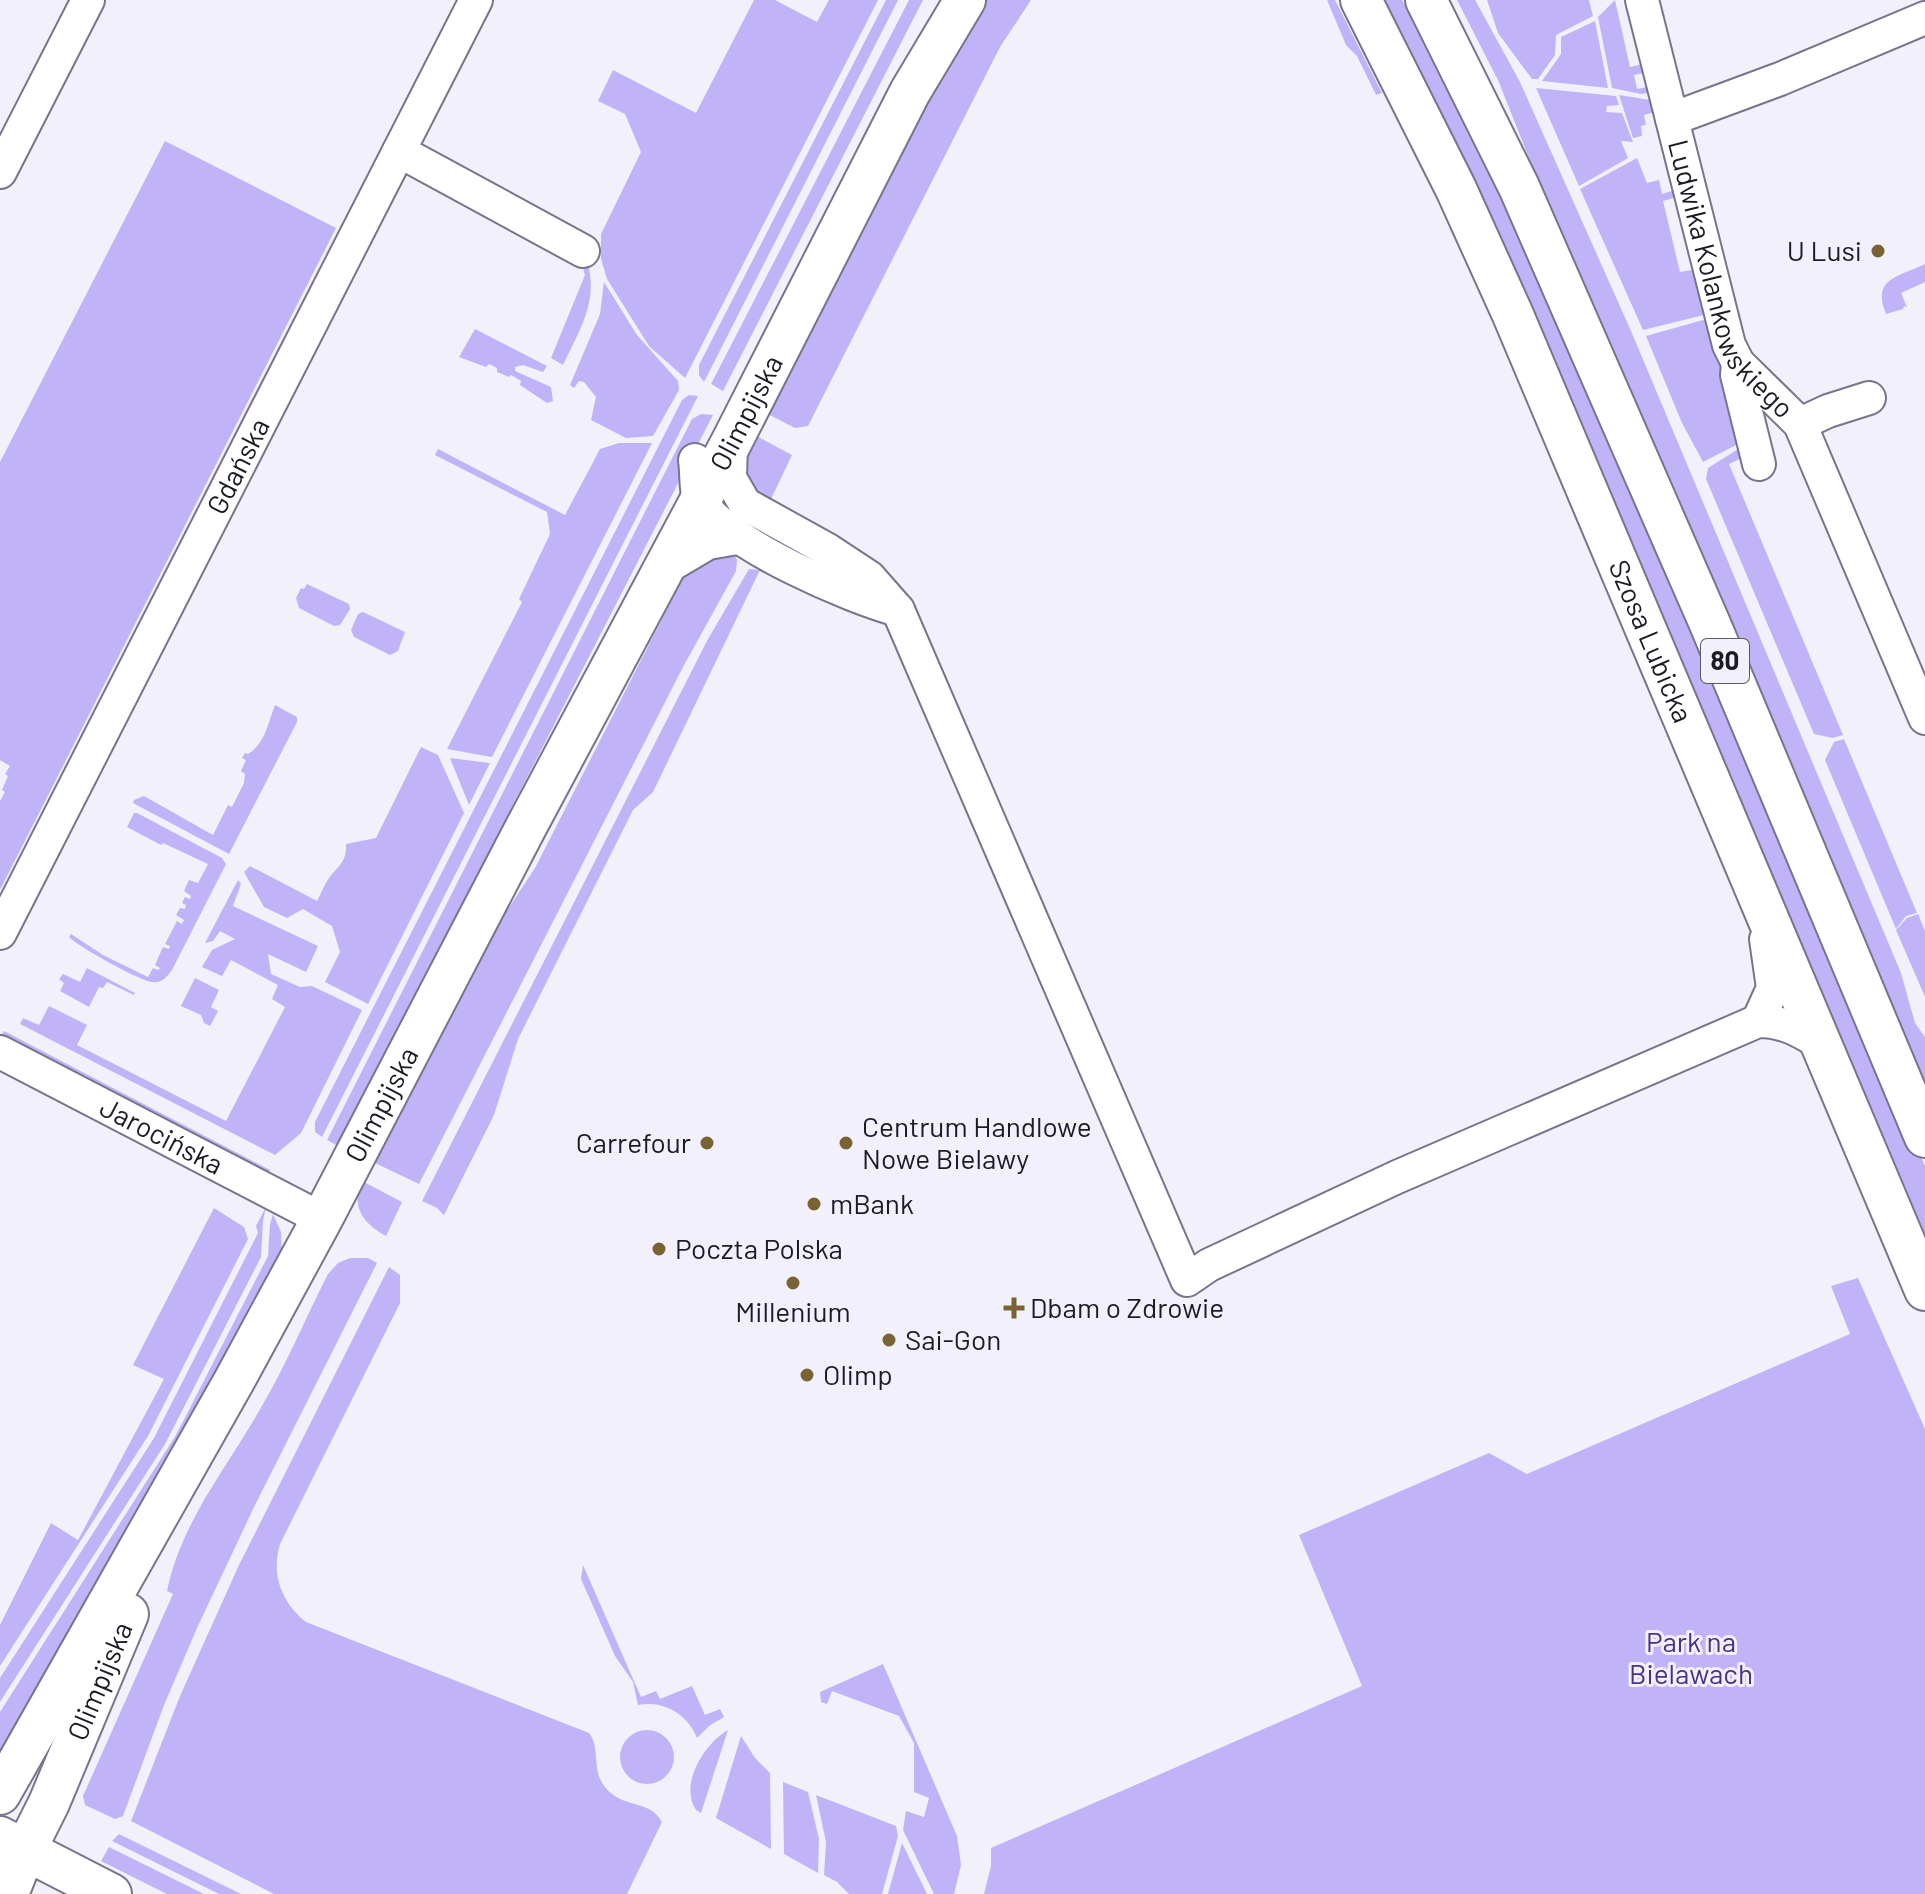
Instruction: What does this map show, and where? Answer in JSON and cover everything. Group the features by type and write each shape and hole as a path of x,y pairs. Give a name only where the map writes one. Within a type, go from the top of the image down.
{"main road":[{"name":"Olimpijska","path":"0,1794 322,1219 664,569 695,460 819,216 934,0"},
{"name":"Olimpijska","path":"526,827 632,586 731,443 910,92 965,0"},
{"name":"Szosa Lubicka","path":"1361,0 1456,189 1500,286 1925,1290"},
{"name":"80","path":"1426,0 1525,201 1710,624 1925,1137"},
{"name":"Olimpijska","path":"9,1890 12,1844 49,1803 106,1661 234,1381"},
{"path":"12,1844 111,1894"}],"street":[{"path":"0,172 88,0"},
{"name":"Gdańska","path":"0,933 476,0"},
{"name":"Ludwika Kolankowskiego","path":"1642,0 1729,345 1738,363 1800,424 1925,718"},
{"path":"1672,119 1780,79 1925,18"},
{"path":"399,151 583,251"},
{"path":"1738,363 1737,375 1759,464"},
{"path":"1800,424 1869,398"},
{"path":"731,443 730,478 745,504 828,550 869,577 898,610 1187,1280 1209,1265 1397,1177 1758,1021 1777,1021 1797,1028 1820,1043"},
{"path":"683,510 745,504"},
{"path":"683,510 866,601 898,610"},
{"path":"664,569 708,543 737,538"},
{"path":"1758,896 1773,988 1758,1021"},
{"name":"Jarocińska","path":"0,1052 322,1219"}],"green space":[{"path":"754,0 775,0 817,22 829,0 878,0 685,378 649,346 607,279 601,259 601,234 641,152 625,114 598,101 613,70 696,113"},
{"path":"886,0 898,0 704,382 699,375 699,365"},
{"path":"909,0 923,0 723,391 711,384"},
{"path":"975,0 1031,0 1000,47 808,426 795,428 758,409"},
{"path":"1327,0 1335,0 1382,93 1376,95 1357,56 1346,45"},
{"path":"1376,0 1402,0 1475,144 1535,251 1925,1166 1925,1256"},
{"path":"1457,0 1475,0 1520,82 1631,331 1901,973 1915,1023 1925,1037 1925,1095 1552,216 1498,80"},
{"path":"1487,0 1589,0 1593,16 1556,35 1555,55 1538,79 1532,79 1498,33"},
{"path":"1615,0 1630,67 1647,63 1649,72 1634,75 1637,89 1653,86 1654,92 1641,94 1612,88 1598,17"},
{"path":"1595,21 1608,88 1542,81 1561,54 1561,37"},
{"path":"1536,88 1616,96 1619,105 1607,106 1606,112 1622,113 1633,142 1621,141 1628,158 1579,186"},
{"path":"1619,95 1656,101 1658,111 1644,115 1646,125 1641,126 1642,136 1633,138"},
{"path":"165,141 336,228 0,890 0,801 8,776 5,774 10,766 0,760 0,462"},
{"path":"1637,158 1647,183 1659,180 1662,194 1678,189 1680,196 1663,201 1680,272 1698,269 1708,314 1643,330 1580,189"},
{"path":"588,264 589,304 563,365 551,358 585,275 582,265"},
{"path":"1925,264 1925,282 1901,293 1907,307 1886,314 1882,302 1885,286 1897,276"},
{"path":"604,282 637,335 678,381 679,390 653,436 626,438 591,420 596,397 584,382 579,381 574,388 570,385 600,314"},
{"path":"1710,318 1740,443 1703,462 1682,423 1646,336"},
{"path":"475,329 547,366 543,372 523,365 515,367 515,371 551,387 553,401 547,403 520,385 521,381 497,372 497,368 489,364 486,367 459,357"},
{"path":"689,395 698,396 322,1137 315,1132 315,1122 682,400"},
{"path":"701,414 713,415 338,1146 327,1140 692,419"},
{"path":"747,431 792,455 771,499 759,502 745,489"},
{"path":"619,443 652,443 492,757 447,749 522,602 519,599 550,534 547,512 435,455 438,449 565,515 600,449"},
{"path":"1743,446 1746,456 1729,464 1843,735 1833,738 1814,734 1706,479 1708,468"},
{"path":"732,551 737,560 736,571 683,667 419,1184 373,1162 483,947 535,868 688,568 694,561"},
{"path":"749,569 760,570 653,792 633,810 518,1039 494,1115 444,1215 422,1201 708,639"},
{"path":"307,584 349,604 350,609 340,625 334,626 299,608 296,598"},
{"path":"363,612 405,632 398,651 390,655 354,637 351,630 358,614"},
{"path":"275,705 297,717 297,722 229,854 133,803 144,796 213,835 228,805 232,807 244,783 245,774 241,771 246,760 242,758 263,738"},
{"path":"1844,739 1917,913 1906,916 1896,929 1825,760 1834,742"},
{"path":"421,747 438,755 464,813 368,1004 325,982 340,952 332,926 303,909 287,918 264,907 244,872 250,866 317,901 343,860 346,844 376,838"},
{"path":"450,758 490,763 469,805"},
{"path":"134,813 222,858 226,864 172,970 158,982 122,970 69,937 71,934 103,955 148,977 153,968 160,968 155,965 163,947 169,949 170,946 165,944 177,921 182,924 184,920 176,915 180,908 185,909 186,905 182,903 185,897 190,899 191,896 184,891 189,880 198,883 208,864 127,827"},
{"path":"238,880 241,884 233,906 318,946 306,972 268,954 271,974 300,987 312,986 362,1010 301,1133 275,1155 20,1024 23,1018 39,1025 49,1006 87,1025 77,1045 226,1121 285,1007 272,999 278,985 231,960 222,976 202,967 212,950 235,939 220,931 213,941 205,943"},
{"path":"1918,914 1925,931 1925,997 1896,930 1907,918"},
{"path":"87,968 134,995 107,982 103,988 99,987 89,1007 60,991 64,983 59,979 63,974 80,982"},
{"path":"195,978 219,990 211,1007 218,1011 210,1026 204,1023 201,1015 181,1006"},
{"path":"4,1031 270,1170 268,1175 0,1037"},
{"path":"362,1181 402,1202 386,1236 371,1226 361,1214 358,1199"},
{"path":"266,1207 261,1257 165,1444 0,1702 0,1678 154,1438 258,1233 256,1226"},
{"path":"214,1208 244,1227 248,1239 148,1436 0,1666 0,1625 51,1523 78,1540 164,1379 133,1365"},
{"path":"273,1214 281,1232 282,1258 0,1764 0,1712 176,1435 268,1256"},
{"path":"350,1258 368,1258 377,1263 197,1628 164,1705 123,1816 115,1819 85,1805 83,1796 173,1594 167,1591 182,1542 268,1395 328,1274 338,1263"},
{"path":"389,1267 400,1275 400,1303 280,1544 277,1566 280,1587 290,1606 306,1622 589,1733 595,1745 598,1774 605,1787 620,1799 650,1810 662,1822 627,1894 274,1894 131,1821 180,1696 239,1565"},
{"name":"Park na Bielawach","path":"1858,1278 1925,1429 1925,1894 984,1894 991,1866 991,1848 1362,1686 1299,1535 1489,1453 1527,1474 1850,1334 1831,1286"},
{"path":"583,1565 641,1697 656,1691 660,1699 692,1686 705,1715 720,1709 724,1717 697,1738 688,1722 674,1711 656,1705 638,1705 633,1682 615,1656 581,1579"},
{"path":"883,1664 957,1836 961,1865 954,1894 934,1894 903,1830 906,1811 924,1817 929,1798 914,1792 914,1743 899,1716 832,1691 827,1704 821,1702 820,1692"},
{"path":"647,1730 666,1738 674,1757 666,1776 647,1784 628,1776 620,1757 628,1738"},
{"path":"728,1730 701,1813 696,1810 692,1800 692,1777 710,1745"},
{"path":"741,1736 755,1758 770,1773 771,1849 716,1818"},
{"path":"783,1782 808,1792 819,1839 818,1873 784,1854"},
{"path":"816,1795 896,1826 898,1836 882,1894 849,1894 824,1875 826,1842"},
{"path":"119,1834 241,1894 219,1894 112,1841"},
{"path":"902,1843 927,1894 888,1894"},
{"path":"109,1847 204,1894 167,1894 101,1861"}],"place":[{"name":"U Lusi","path":"1878,251"},
{"name":"Carrefour","path":"707,1143"},
{"name":"Centrum Handlowe Nowe Bielawy","path":"846,1143"},
{"name":"mBank","path":"814,1204"},
{"name":"Poczta Polska","path":"659,1249"},
{"name":"Millenium","path":"793,1283"},
{"name":"Dbam o Zdrowie","path":"1014,1308"},
{"name":"Sai-Gon","path":"889,1340"},
{"name":"Olimp","path":"807,1375"}]}
